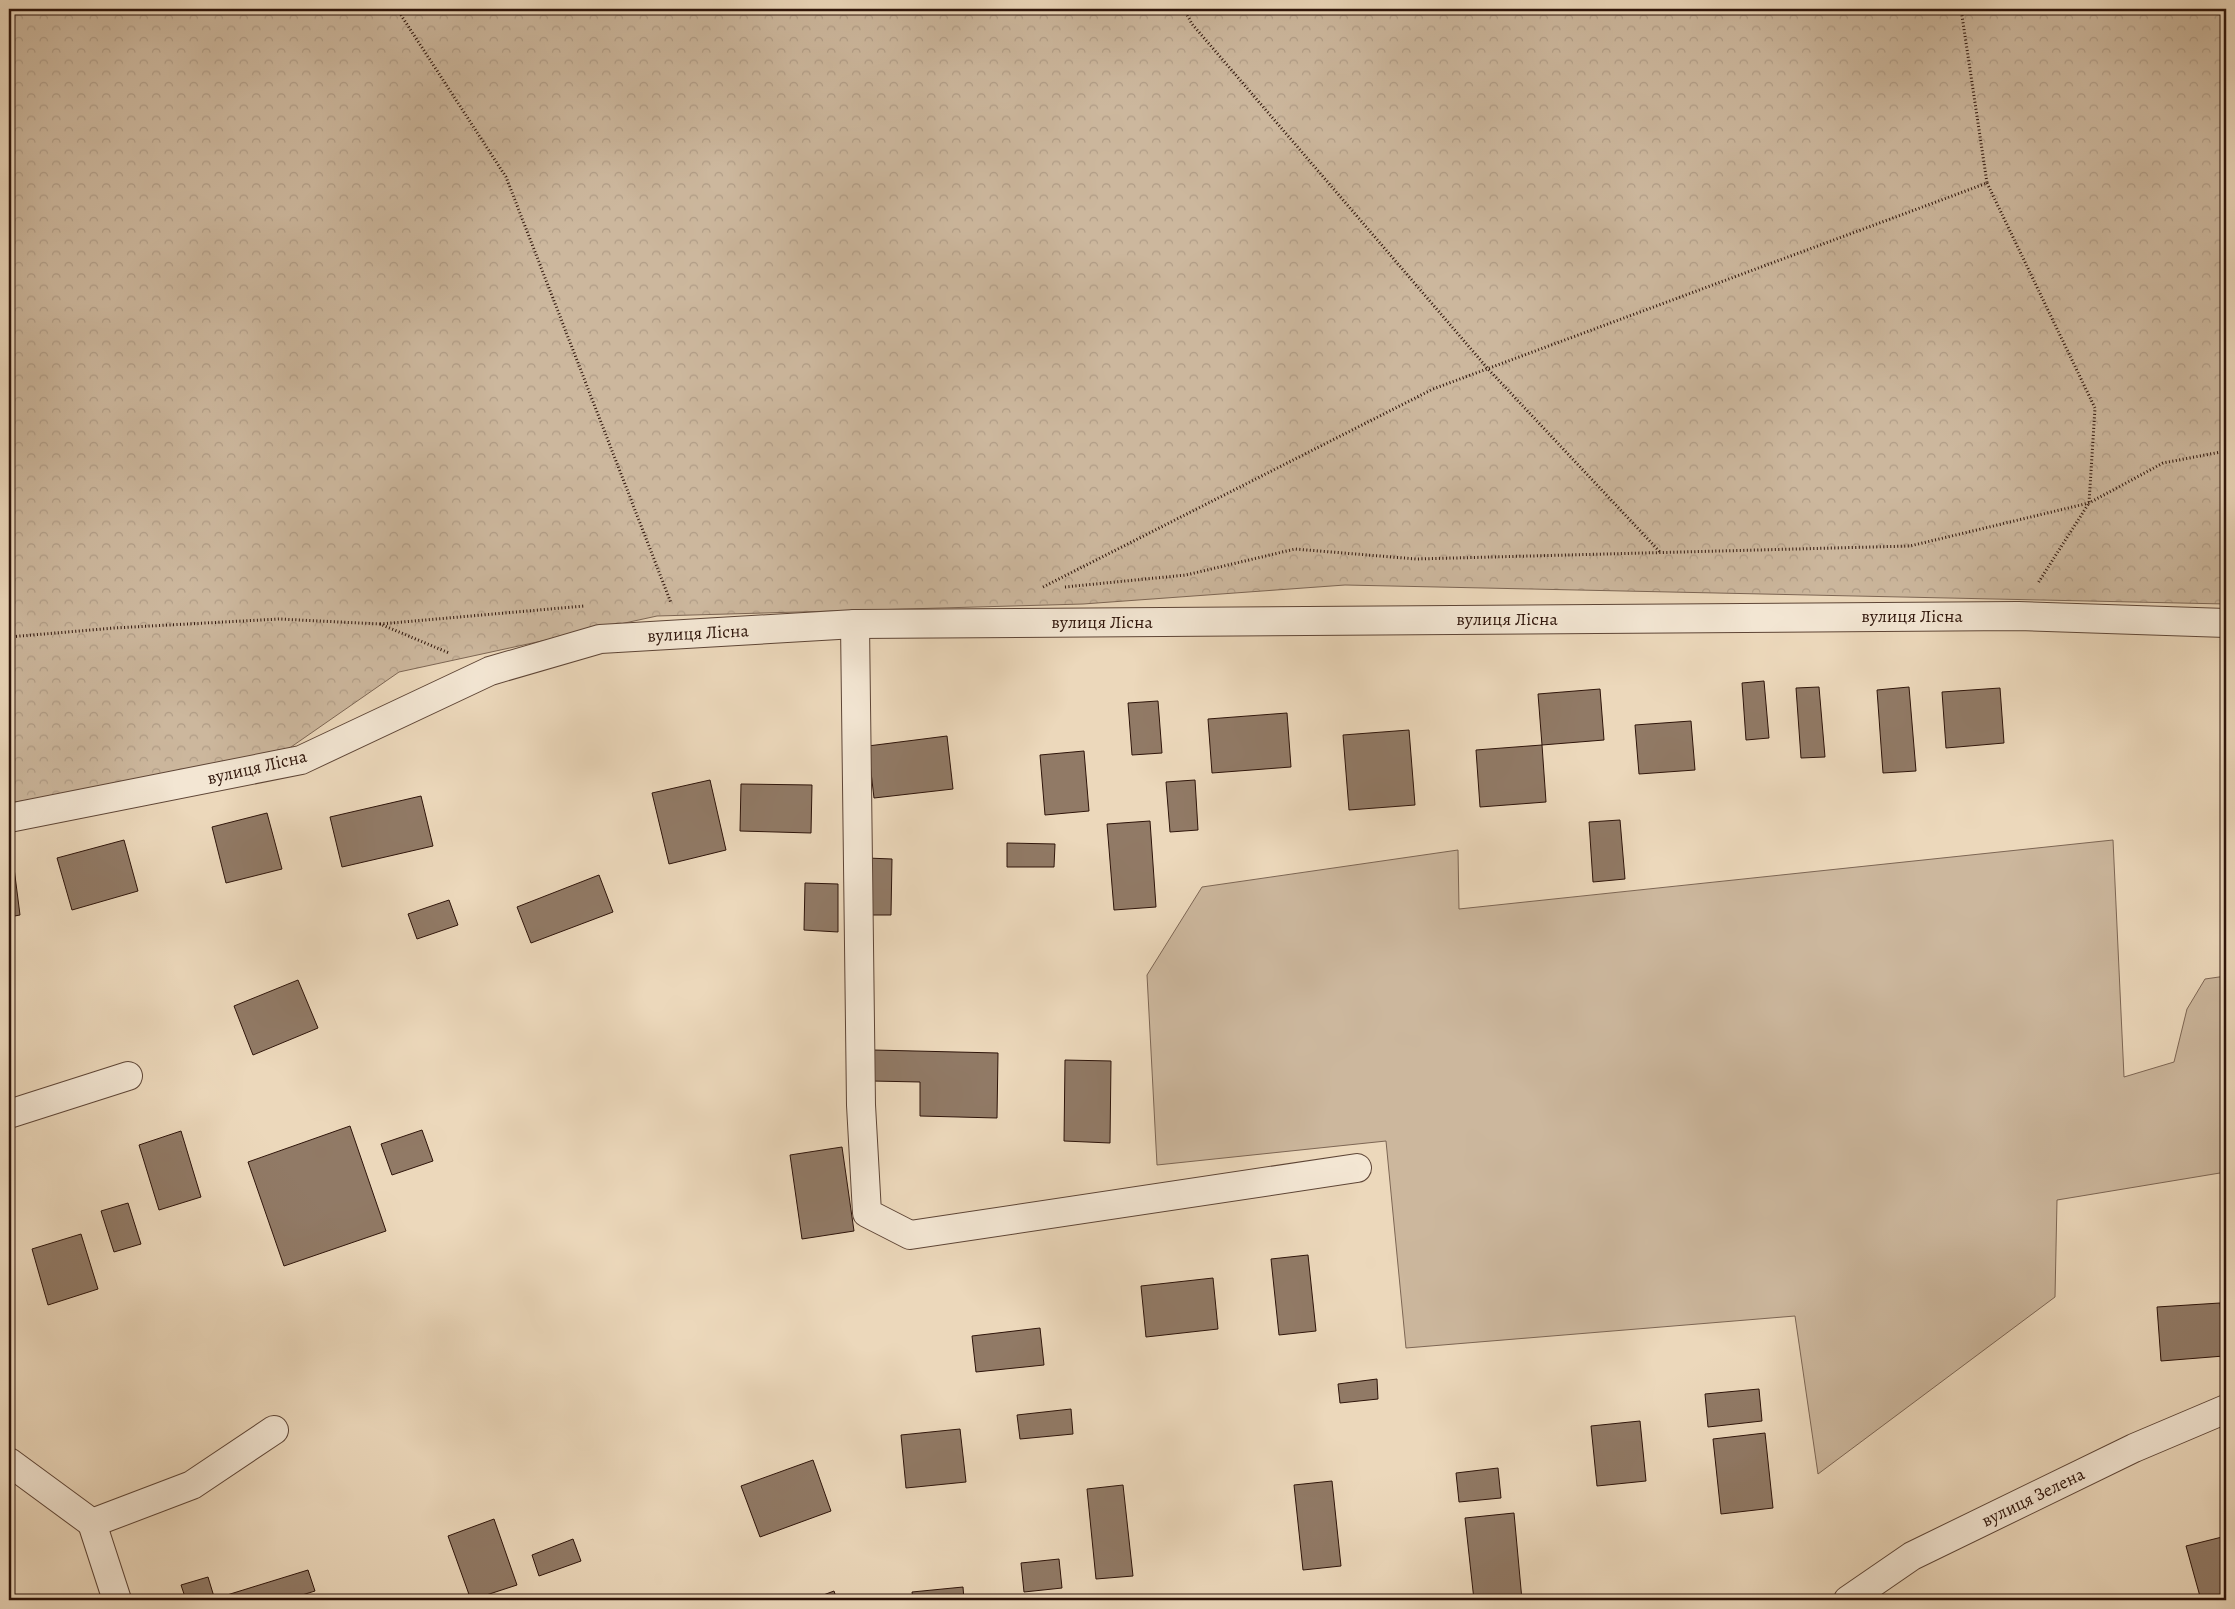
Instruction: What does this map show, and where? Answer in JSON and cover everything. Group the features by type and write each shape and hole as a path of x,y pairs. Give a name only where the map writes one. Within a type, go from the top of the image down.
{"street":[{"name":"вулиця Лісна","path":"9,818 301,760 490,672 600,639 855,624 2018,616 2226,623"},
{"path":"855,624 861,1105 868,1213 910,1235 1357,1168"},
{"path":"9,1114 128,1076"},
{"name":"вулиця Зелена","path":"1848,1600 1912,1556 2134,1448 2226,1409"},
{"path":"92,1523 192,1485 274,1430"},
{"path":"9,1462 92,1523 117,1600"}],"path":[{"path":"397,9 506,177 684,634"},
{"path":"1184,9 1192,24 1489,370 1660,552"},
{"path":"1961,9 1987,183 2096,408 2089,503 2018,616"},
{"path":"1050,588 1040,589 1433,389 1489,370 1987,183"},
{"path":"1060,587 1186,574 1296,549 1416,559 1910,546 2089,503 2163,462 2226,450"},
{"path":"662,601 681,600"},
{"path":"9,637 114,628 279,618 380,624 586,606"},
{"path":"380,624 490,672"}],"green space":[{"path":"9,9 2226,9 2226,604 1345,585 1083,604 657,616 399,672 268,763 9,803"},
{"path":"2113,840 2124,1077 2174,1062 2187,1009 2205,979 2226,976 2226,1172 2057,1200 2055,1297 1818,1474 1795,1316 1406,1348 1386,1141 1157,1165 1147,975 1202,887 1458,850 1459,909"}],"building":[{"path":"1764,681 1769,738 1746,740 1742,683"},
{"path":"1819,687 1825,757 1801,758 1796,688"},
{"path":"1909,687 1916,771 1883,773 1877,690"},
{"path":"2000,688 2004,743 1946,748 1942,692"},
{"path":"1600,689 1604,740 1542,745 1538,694"},
{"path":"1158,701 1162,753 1132,755 1128,703"},
{"path":"1287,713 1291,767 1212,773 1208,719"},
{"path":"1691,721 1695,770 1639,774 1635,725"},
{"path":"1409,730 1415,805 1349,810 1343,735"},
{"path":"947,736 953,789 874,798 868,746"},
{"path":"1542,745 1546,802 1480,807 1476,750"},
{"path":"1084,751 1089,811 1045,815 1040,755"},
{"path":"710,780 726,850 669,864 652,793"},
{"path":"1195,780 1198,830 1170,832 1166,782"},
{"path":"741,784 812,785 811,833 740,831"},
{"path":"421,796 433,846 342,867 330,817"},
{"path":"267,813 282,869 226,883 212,827"},
{"path":"1620,820 1625,879 1593,882 1589,822"},
{"path":"1150,821 1156,907 1114,910 1107,824"},
{"path":"124,840 138,891 72,910 57,858"},
{"path":"1007,843 1055,844 1054,867 1007,867"},
{"path":"867,858 892,859 891,915 866,915"},
{"path":"9,860 13,860 20,915 9,917"},
{"path":"599,875 613,912 531,943 517,907"},
{"path":"805,883 838,884 838,932 804,930"},
{"path":"449,900 458,925 417,939 408,914"},
{"path":"298,980 318,1028 253,1055 234,1006"},
{"path":"873,1050 998,1053 997,1118 920,1116 920,1082 872,1081"},
{"path":"1065,1060 1111,1061 1110,1143 1064,1141"},
{"path":"350,1126 386,1231 284,1266 248,1162"},
{"path":"422,1130 433,1161 392,1175 381,1144"},
{"path":"181,1131 201,1197 159,1210 139,1145"},
{"path":"842,1147 854,1231 802,1239 790,1155"},
{"path":"128,1203 141,1244 114,1252 101,1211"},
{"path":"81,1234 98,1289 48,1305 32,1249"},
{"path":"1308,1255 1316,1331 1279,1335 1271,1259"},
{"path":"1213,1278 1218,1329 1146,1337 1141,1286"},
{"path":"2220,1303 2224,1356 2161,1361 2157,1307"},
{"path":"1040,1328 1044,1365 976,1372 972,1336"},
{"path":"1377,1379 1378,1399 1340,1403 1338,1384"},
{"path":"1759,1389 1762,1421 1708,1427 1705,1394"},
{"path":"1071,1409 1073,1434 1020,1439 1017,1415"},
{"path":"1640,1421 1646,1481 1597,1486 1591,1426"},
{"path":"960,1429 966,1482 906,1488 901,1435"},
{"path":"1765,1433 1773,1508 1721,1514 1713,1439"},
{"path":"813,1460 831,1511 760,1537 741,1486"},
{"path":"1498,1468 1501,1498 1459,1502 1456,1473"},
{"path":"1332,1481 1341,1566 1303,1570 1294,1485"},
{"path":"1123,1485 1133,1576 1096,1579 1087,1489"},
{"path":"1514,1513 1522,1600 1474,1600 1465,1518"},
{"path":"494,1519 517,1585 471,1600 448,1536"},
{"path":"2222,1537 2226,1552 2226,1600 2201,1600 2186,1546"},
{"path":"573,1539 581,1561 539,1576 532,1555"},
{"path":"1059,1559 1062,1588 1024,1592 1021,1563"},
{"path":"308,1570 315,1591 286,1600 214,1599"},
{"path":"208,1577 215,1600 186,1600 181,1585"},
{"path":"963,1587 964,1600 913,1600 912,1592"},
{"path":"834,1591 837,1600 810,1600"}]}
